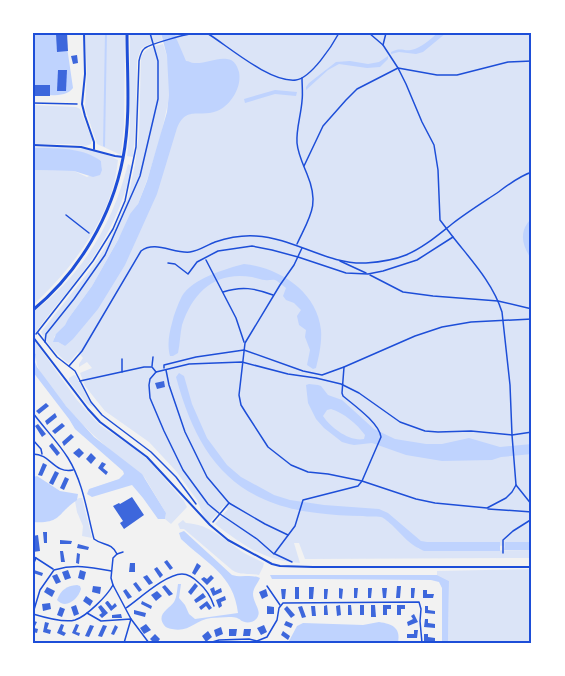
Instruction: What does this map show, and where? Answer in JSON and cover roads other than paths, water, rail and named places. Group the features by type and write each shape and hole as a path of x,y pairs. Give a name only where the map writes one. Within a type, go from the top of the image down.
{"street":[{"path":"84,33 85,74 82,104 94,142 94,149"},
{"path":"33,310 62,282 85,252 101,224 116,186 127,129 127,33"},
{"path":"33,145 69,145 123,157"},
{"path":"33,337 100,422 147,457 210,525 228,540 265,561 280,566 313,567 532,567"}],"lane":[{"path":"33,413 68,458 74,470 83,494 94,539 114,548 117,554"},
{"path":"33,440 41,449 42,455"},
{"path":"33,454 42,455 66,472 74,470"},
{"path":"123,552 113,558 112,585 132,619 150,643"},
{"path":"33,565 34,557 54,570"},
{"path":"111,571 69,566 54,570 40,590 33,613 68,621 75,620 103,598 112,585"},
{"path":"126,608 162,582 175,575 184,574 191,576 208,592 214,606"},
{"path":"267,586 280,606"},
{"path":"209,643 219,640 249,639 257,642 267,637 277,620 280,606 283,603 419,602 422,643"},
{"path":"86,613 101,621 132,619"},
{"path":"124,643 132,619"}],"water":[{"path":"33,33 66,33 73,88 65,94 33,95"},
{"path":"105,33 107,33 105,147 103,146"},
{"path":"161,33 174,33 186,61 198,63 227,59 232,61 239,72 239,84 231,100 222,108 211,113 189,114 181,121 157,194 125,265 98,309 65,346 53,342 56,334 92,286 130,214 138,204 147,181 167,112 169,94 167,56"},
{"path":"438,33 446,33 423,52 391,54 397,50 411,50 419,47"},
{"path":"388,56 380,67 367,68 339,64 328,70 306,90 309,83 336,62 350,61 368,64 379,62"},
{"path":"275,90 297,92 296,96 275,94 245,103 244,99"},
{"path":"33,148 68,149 86,153 101,161 102,170 100,175 93,177 74,171 33,170"},
{"path":"532,218 532,260 524,244 523,233"},
{"path":"244,264 257,266 283,277 304,293 312,304 321,330 321,344 316,368 313,369 307,365 310,350 305,337 306,330 299,325 297,316 301,310 283,296 286,288 275,280 252,277 227,277 207,286 192,303 187,313 182,325 178,353 170,356 169,340 173,320 182,296 201,280"},
{"path":"33,352 36,354 37,367 66,406 94,437 142,474 166,513 165,519 158,519 132,485 92,497 87,494 89,489 119,479 124,474 123,471 75,429 33,372"},
{"path":"179,373 184,376 192,404 207,438 227,465 241,477 274,495 290,500 379,509 388,513 421,541 500,542 500,551 424,551 381,517 317,513 287,507 262,498 241,486 222,470 207,452 185,405 176,377"},
{"path":"306,385 321,386 328,395 342,400 374,429 395,439 442,444 469,438 500,447 532,444 532,454 492,460 442,461 406,455 372,443 354,445 342,442 316,419 308,403","holes":["327,410 336,411 358,427 365,435 364,439 353,438 341,433 323,416"]},
{"path":"37,476 60,491 78,494 77,500 54,519 33,522 33,477"},
{"path":"184,531 232,575 260,578 253,592 258,611 255,620 246,622 234,617 211,618 178,630 165,626 161,618 174,602 178,584 181,584 179,598 195,619 238,613 231,589 225,579 181,539 179,533"},
{"path":"505,542 532,542 532,550 504,550"},
{"path":"270,575 437,575 449,581 448,643 442,643 442,588 439,582 431,580 272,579"},
{"path":"77,585 81,589 71,602 64,604 57,600 64,589"},
{"path":"379,622 388,624 397,630 398,643 288,643 297,626 303,623 363,625"}]}
